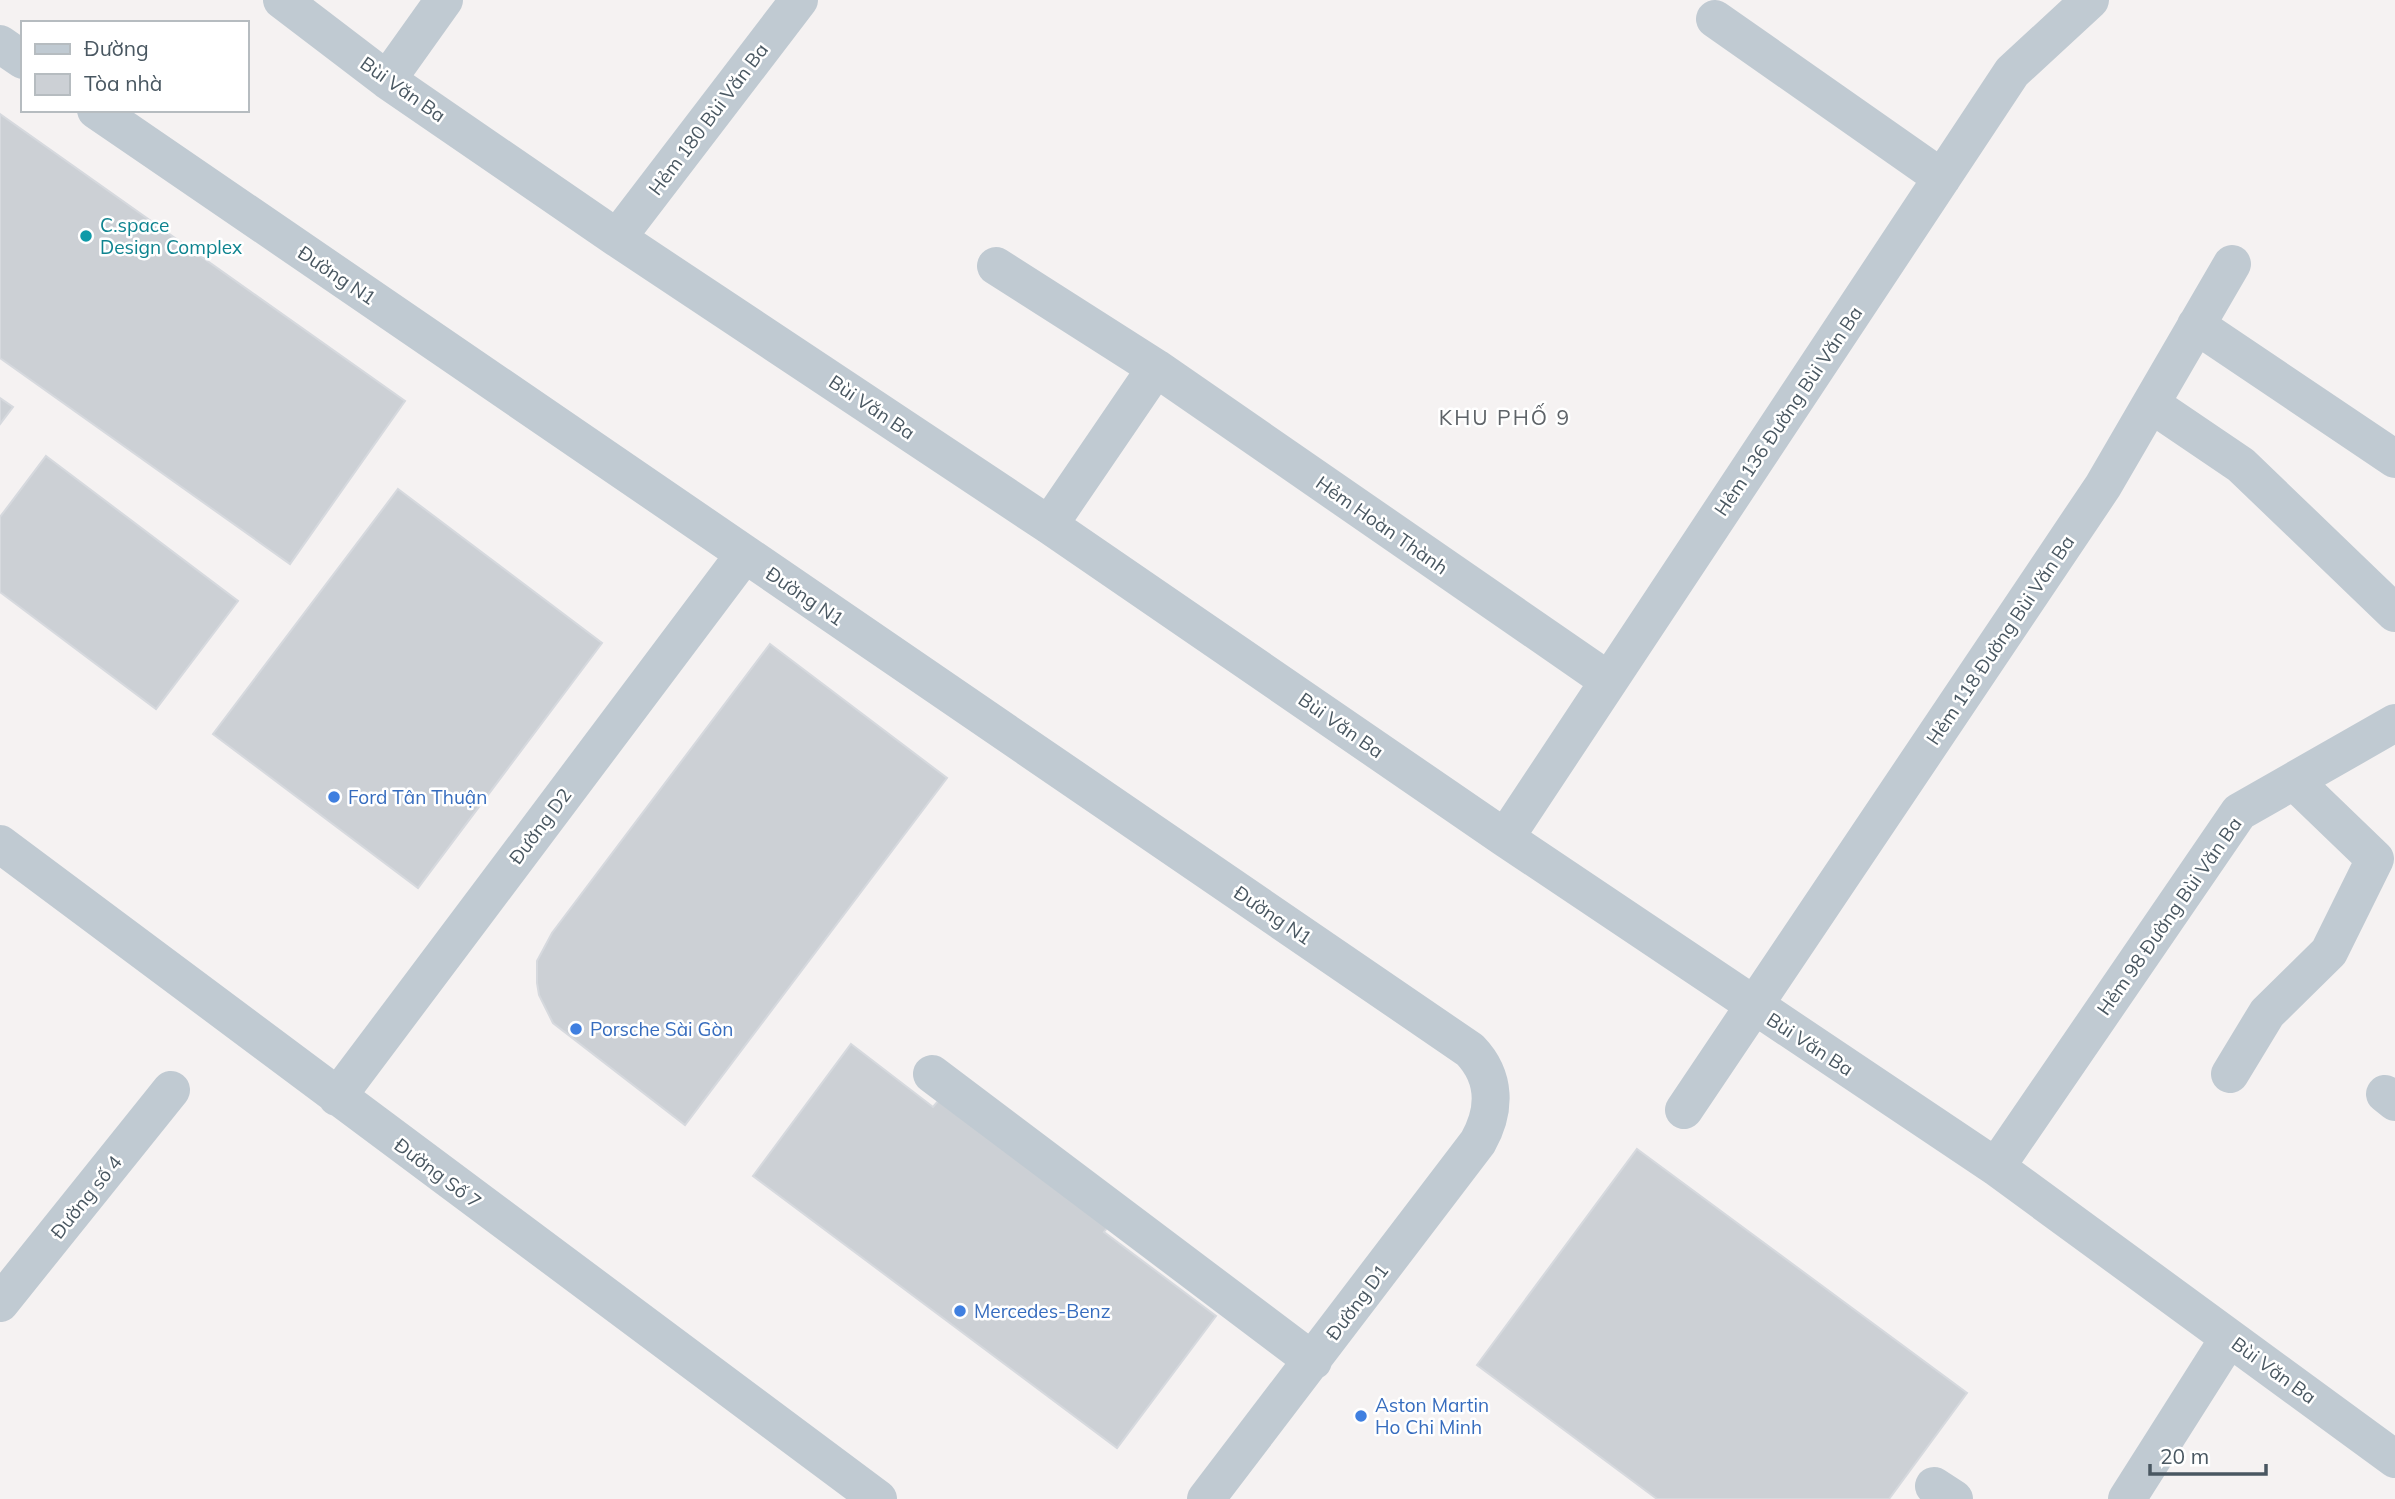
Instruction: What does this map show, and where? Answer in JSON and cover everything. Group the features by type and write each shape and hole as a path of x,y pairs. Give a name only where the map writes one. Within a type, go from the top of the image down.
{"street":[{"name":"Bùi Văn Ba","path":"282,0 387,79 617,238 1049,525 1505,838 1996,1167 2395,1459"},
{"path":"387,79 444,0"},
{"name":"Hẻm 180 Bùi Văn Ba","path":"617,238 799,0"},
{"name":"Hẻm 136 Đường Bùi Văn Ba","path":"1505,838 2012,72 2090,0"},
{"path":"1715,19 1942,177"},
{"path":"0,44 21,59"},
{"name":"Đường N1","path":"99,112 1470,1050 1480,1060 1492,1097"},
{"name":"Hẻm 118 Đường Bùi Văn Ba","path":"1684,1110 2103,486 2232,264"},
{"name":"Hẻm Hoàn Thành","path":"996,266 1156,369 1609,681"},
{"path":"2196,325 2391,447"},
{"path":"1049,525 1156,369"},
{"path":"2151,404 2241,465 2395,612"},
{"name":"Đường D2","path":"337,1097 744,555"},
{"name":"Hẻm 98 Đường Bùi Văn Ba","path":"1996,1167 2239,812 2395,723"},
{"path":"2230,1074 2267,1013 2329,952 2375,859 2294,781"},
{"name":"Đường Số 7","path":"0,844 878,1499"},
{"path":"932,1074 1312,1361"},
{"name":"Đường số 4","path":"0,1303 171,1090"},
{"name":"Đường D1","path":"1206,1499 1478,1142 1492,1108 1492,1097"},
{"path":"2127,1499 2229,1338"}],"building":[{"name":"C.space Design Complex","path":"0,114 405,401 290,564 0,358"},
{"path":"0,398 13,407 0,424"},
{"path":"46,456 238,601 156,709 0,592 0,517"},
{"path":"398,489 602,643 418,888 213,734"},
{"path":"770,644 947,778 685,1125 553,1023 539,995 537,961 552,933"},
{"path":"851,1044 933,1107 945,1093 1113,1220 1104,1232 1216,1316 1117,1448 753,1176"},
{"path":"1637,1149 1967,1393 1889,1499 1657,1499 1477,1365"}],"place":[{"name":"C.space Design Complex","path":"86,236"},
{"name":"Ford Tân Thuận","path":"334,797"},
{"name":"Porsche Sài Gòn","path":"576,1029"},
{"name":"Mercedes-Benz","path":"960,1311"},
{"name":"Aston Martin Ho Chi Minh","path":"1361,1416"}],"district":[{"name":"KHU PHỐ 9","path":"1505,417"}]}
